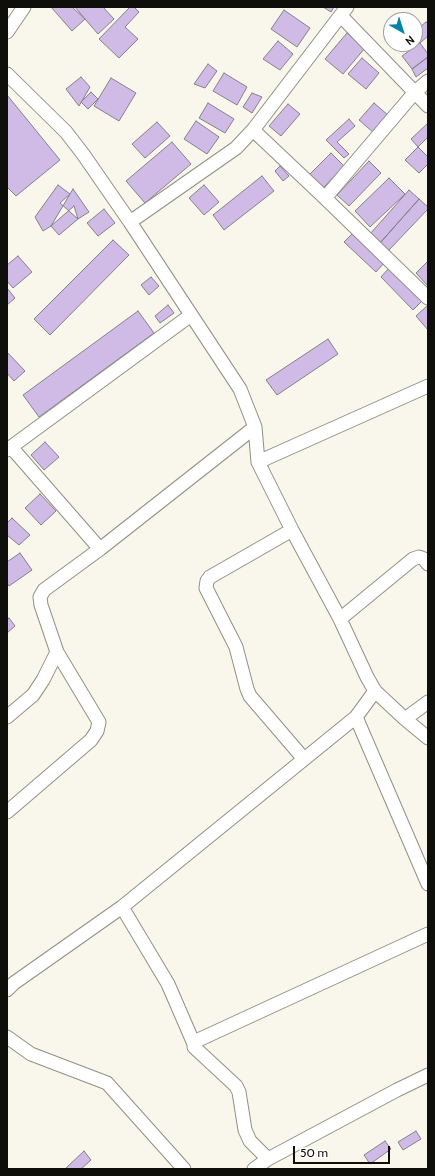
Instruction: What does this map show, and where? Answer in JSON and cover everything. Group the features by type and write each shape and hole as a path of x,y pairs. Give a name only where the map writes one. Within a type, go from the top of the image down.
{"street":[{"path":"7,32 24,7"},
{"path":"130,222 236,148 253,130 344,12 428,106"},
{"path":"7,74 66,132 83,154 130,222 240,389 255,427 258,462 292,530 340,619 367,677 375,690 405,719 428,738"},
{"path":"325,198 415,92 428,81"},
{"path":"253,130 428,298"},
{"path":"100,549 9,449 191,315"},
{"path":"258,462 428,387"},
{"path":"7,812 91,740 97,731 99,722 58,652 41,605 40,597 44,590 100,549 255,427"},
{"path":"292,530 210,577 207,581 206,588 236,647 246,689 250,696 304,759"},
{"path":"340,619 413,559 419,557 424,558 428,564"},
{"path":"7,717 33,695 58,652"},
{"path":"7,990 14,983 122,907 356,717 375,690"},
{"path":"405,719 428,702"},
{"path":"356,717 428,884"},
{"path":"122,907 166,980 194,1047 236,1086 239,1092 245,1130 250,1141 268,1159"},
{"path":"194,1044 196,1041 428,934"},
{"path":"7,1037 31,1054 107,1083 184,1169"},
{"path":"254,1169 268,1159 428,1075"}],"building":[{"path":"51,7 75,7 85,19 72,31"},
{"path":"103,7 114,19 98,34 73,8"},
{"path":"130,7 134,7 139,12 125,27 138,39 119,58 99,39"},
{"path":"323,7 334,7 331,12"},
{"path":"284,10 310,28 297,47 271,29"},
{"path":"426,22 428,24 428,36 423,40 423,24"},
{"path":"347,33 365,48 343,74 325,59"},
{"path":"278,41 293,54 280,70 263,59"},
{"path":"423,47 428,54 428,57 412,69 402,56 408,52 423,52"},
{"path":"428,57 428,68 416,77 412,69"},
{"path":"362,58 379,73 366,89 348,74"},
{"path":"208,64 217,71 205,88 194,84"},
{"path":"224,73 247,87 237,105 213,91"},
{"path":"81,77 90,87 79,106 66,89"},
{"path":"111,78 136,93 119,121 94,106"},
{"path":"91,92 98,99 88,109 81,102"},
{"path":"252,93 262,97 252,113 243,107"},
{"path":"7,95 60,160 16,196 7,187"},
{"path":"208,103 234,119 225,133 199,118"},
{"path":"374,103 389,116 374,133 359,120"},
{"path":"288,104 300,114 281,136 269,126"},
{"path":"349,119 355,126 337,142 349,154 344,158 326,140"},
{"path":"196,121 219,137 207,154 184,139"},
{"path":"157,122 170,136 145,158 132,144"},
{"path":"428,123 428,137 418,147 411,139"},
{"path":"172,142 191,164 145,203 126,181"},
{"path":"418,147 428,157 428,164 419,173 405,160"},
{"path":"331,153 344,166 323,188 309,175"},
{"path":"369,161 381,173 349,206 337,195"},
{"path":"280,166 289,176 283,181 275,171"},
{"path":"262,176 274,191 224,230 213,215"},
{"path":"389,178 405,194 370,227 355,211"},
{"path":"58,185 70,194 51,226 43,231 35,217"},
{"path":"204,185 219,202 204,215 189,198"},
{"path":"73,189 89,212 78,219 60,203 70,194"},
{"path":"409,190 419,199 380,243 370,234"},
{"path":"419,199 428,207 428,209 389,250 380,243"},
{"path":"74,206 78,219 59,235 51,226"},
{"path":"104,209 115,223 98,236 87,223"},
{"path":"352,234 384,263 376,272 344,242"},
{"path":"113,240 129,255 50,335 34,319"},
{"path":"18,256 32,272 13,288 7,281 7,265"},
{"path":"428,261 428,286 416,273"},
{"path":"390,267 423,300 413,310 381,277"},
{"path":"151,277 159,286 149,295 141,285"},
{"path":"7,288 15,298 7,305"},
{"path":"168,305 174,313 160,323 155,316"},
{"path":"428,305 428,330 416,316"},
{"path":"138,311 154,333 39,417 23,395"},
{"path":"328,339 338,354 277,395 266,380"},
{"path":"7,352 25,371 14,381 7,373"},
{"path":"45,442 59,457 44,470 31,455"},
{"path":"40,494 56,511 41,525 25,508"},
{"path":"12,518 30,535 19,545 7,535 7,523"},
{"path":"20,553 32,570 9,586 7,583 7,562"},
{"path":"9,618 15,626 7,633 7,620"},
{"path":"416,1131 421,1139 403,1150 398,1142"},
{"path":"385,1141 391,1149 370,1164 364,1155"},
{"path":"84,1151 91,1160 81,1169 66,1168"}]}
